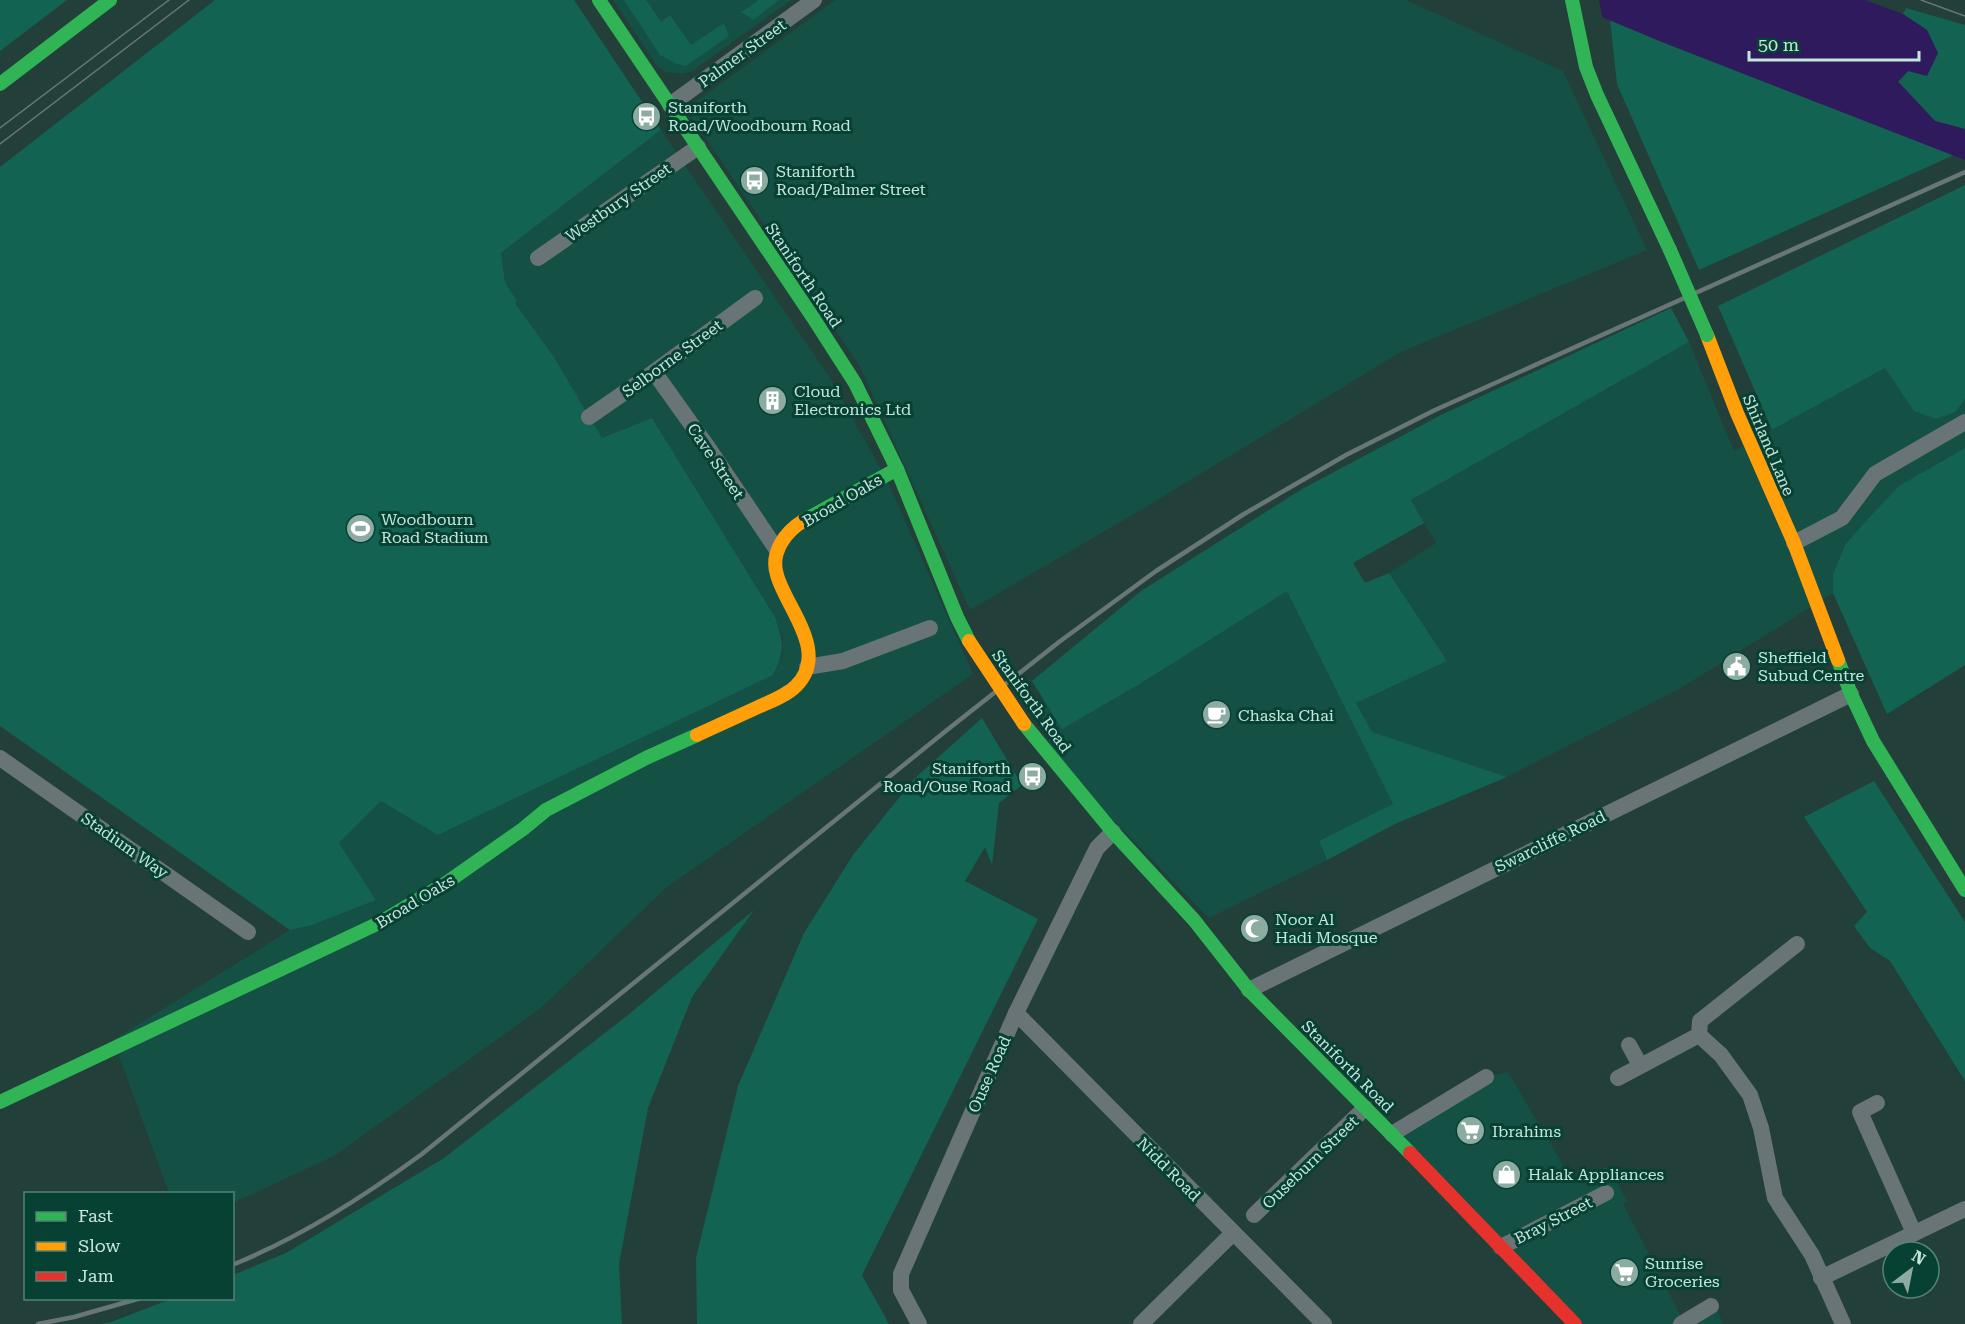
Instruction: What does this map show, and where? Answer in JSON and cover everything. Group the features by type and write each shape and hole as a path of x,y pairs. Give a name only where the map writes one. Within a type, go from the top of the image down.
{"street":[{"path":"0,84 110,0"},
{"name":"Staniforth Road","path":"599,0 855,383 897,469 957,617 969,641 1024,724 1113,832 1194,920 1249,990 1575,1324"},
{"name":"Palmer Street","path":"670,105 814,0"},
{"name":"Shirland Lane","path":"1572,0 1586,67 1707,335 1737,413 1794,543 1851,694 1873,741 1965,890"},
{"name":"Westbury Street","path":"538,258 698,147"},
{"name":"Selborne Street","path":"589,417 755,298"},
{"name":"Cave Street","path":"654,372 777,550"},
{"path":"1794,543 1842,518 1875,474 1965,422"},
{"name":"Broad Oaks","path":"777,550 784,538 797,525 897,469"},
{"path":"777,550 776,574 802,627 808,648 807,667 843,661 930,628"},
{"name":"Broad Oaks","path":"0,1102 379,923 446,883 546,810 646,758 780,697 796,685 807,667"},
{"name":"Swarcliffe Road","path":"1249,990 1851,694"},
{"name":"Stadium Way","path":"0,758 248,932"},
{"name":"Ouse Road","path":"919,1324 901,1290 901,1274 1016,1013 1097,848 1113,832"},
{"path":"1699,1035 1700,1021 1797,944"},
{"name":"Nidd Road","path":"1016,1013 1324,1324"},
{"path":"1618,1077 1699,1035"},
{"path":"1699,1035 1721,1055 1750,1095 1761,1128 1775,1198 1812,1255 1843,1324"},
{"path":"1629,1045 1640,1065"},
{"path":"1392,1134 1486,1077"},
{"path":"1876,1103 1860,1112 1914,1233"},
{"name":"Ouseburn Street","path":"1254,1215 1365,1108"},
{"name":"Bray Street","path":"1501,1247 1606,1193"},
{"path":"1821,1278 1965,1209"},
{"path":"1141,1324 1233,1233"},
{"path":"1681,1324 1711,1306"}],"shaded area":[{"path":"0,0 67,0 0,51"},
{"name":"Woodbourn Road Stadium","path":"215,0 574,0 661,130 501,253 505,282 517,301 515,303 554,357 602,438 652,418 775,617 782,646 780,659 773,675 438,835 381,801 339,843 376,900 312,925 290,930 0,726 0,167"},
{"path":"613,0 791,0 691,72 680,74 665,72 657,66"},
{"path":"624,0 646,0 661,22 670,15 691,45 724,23 729,36 686,66 677,64 660,55"},
{"path":"759,0 779,0 753,20 741,12"},
{"path":"835,0 1406,0 1563,71 1647,250 1401,352 1141,510 970,610 859,365 686,109"},
{"path":"1561,0 1865,0 1903,14 1927,30 1938,53 1927,76 1908,71 1898,82 1935,121 1965,129 1965,160 1662,42"},
{"path":"1906,8 1965,25 1965,129 1935,121 1898,81 1908,71 1927,30 1903,14"},
{"path":"1610,20 1954,155 1699,270 1617,84"},
{"path":"661,130 830,378 888,482 973,674 667,887 541,1008 334,1156 234,1203 234,1192 169,1192 113,1040 290,930 312,925 376,900 339,843 381,801 782,658 783,638 775,617 652,418 602,438 554,357 515,303 517,301 505,282 501,253"},
{"path":"1965,185 1965,399 1955,412 1936,419 1914,411 1885,368 1772,430 1718,306"},
{"path":"1671,308 1689,342 1411,500 1424,523 1353,563 1365,583 1389,573 1447,661 1356,703 1372,732 1507,777 1395,824 1327,860 1319,841 1393,804 1287,591 1138,685 1062,729 1032,681 1141,591 1302,489 1441,415"},
{"path":"1965,324 1965,504 1833,593 1681,688 1507,777 1372,733 1356,703 1446,661 1389,573 1436,543 1411,500 1689,342 1734,451"},
{"path":"1965,448 1965,665 1887,714 1833,593 1833,575 1845,545 1899,486"},
{"path":"1334,538 1297,603 1394,804 1319,841 1327,860 1209,918 1054,760 1039,703"},
{"path":"982,718 1022,785 999,803 992,865 985,847 965,881 1038,919 862,1275 889,1324 697,1324 696,1258 738,1086 804,933 853,855 914,779"},
{"path":"1874,781 1965,922 1965,1081 1890,961 1870,948 1854,926 1867,912 1804,817"},
{"path":"754,910 692,997 648,1108 619,1264 622,1324 101,1324 168,1300 234,1300 234,1275 286,1253 444,1158 628,1015"},
{"path":"1508,1072 1574,1183 1608,1166 1627,1201 1623,1204 1684,1322 1715,1304 1723,1324 1575,1324 1392,1134 1486,1077"}],"pier":[{"path":"1558,0 1599,0 1603,20 1559,3"}],"tram line":[{"path":"0,128 169,0"},
{"path":"0,144 189,0"},
{"path":"1921,0 1965,16"}],"railway":[{"path":"234,1264 282,1242 331,1215 422,1154 1059,642 1156,571 1244,514 1346,455 1435,410 1965,172"},
{"path":"38,1324 74,1317 134,1300"}],"traffic: fast":[{"path":"0,84 110,0"},
{"path":"599,0 855,383 897,469 957,617 969,641"},
{"path":"1572,0 1586,67 1670,250"},
{"path":"1670,250 1707,335"},
{"path":"803,521 897,469"},
{"path":"1838,660 1873,741 1965,890"},
{"path":"1024,724 1113,832 1194,920 1249,990 1410,1153"},
{"path":"0,1102 379,923 446,883 546,810 646,758 697,735"}],"traffic: slow":[{"path":"1707,335 1737,413 1794,543 1838,660"},
{"path":"697,735 782,696 792,690 805,673 809,659 803,630 782,588 775,567 777,551 785,537 803,521"},
{"path":"969,641 1024,724"}],"traffic: jam":[{"path":"1410,1153 1575,1324"}],"place":[{"name":"Staniforth Road/Woodbourn Road","path":"647,116"},
{"name":"Staniforth Road/Palmer Street","path":"755,180"},
{"name":"Cloud Electronics Ltd","path":"773,400"},
{"name":"Woodbourn Road Stadium","path":"360,528"},
{"name":"Sheffield Subud Centre","path":"1737,666"},
{"name":"Chaska Chai","path":"1217,715"},
{"name":"Staniforth Road/Ouse Road","path":"1032,777"},
{"name":"Noor Al Hadi Mosque","path":"1254,928"},
{"name":"Ibrahims","path":"1471,1131"},
{"name":"Halak Appliances","path":"1507,1174"},
{"name":"Sunrise Groceries","path":"1624,1272"}]}
